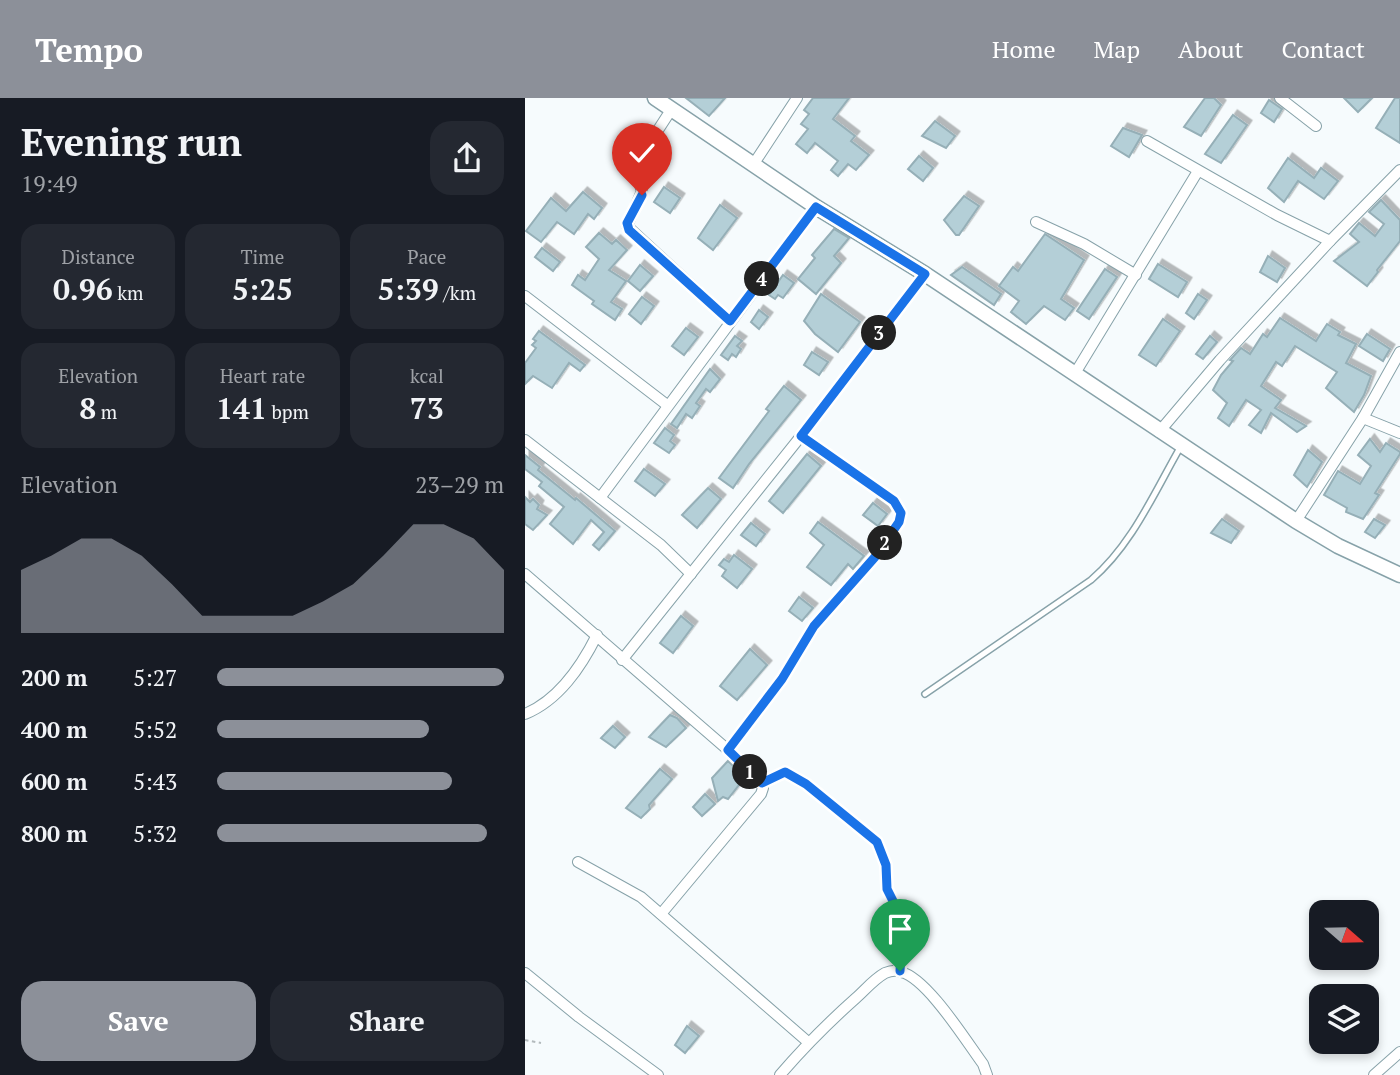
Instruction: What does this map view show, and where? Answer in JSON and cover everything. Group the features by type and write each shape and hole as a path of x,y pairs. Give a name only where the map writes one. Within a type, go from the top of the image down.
{"street":[{"path":"655,98 816,207 925,274 1296,522 1338,546 1400,575"},
{"path":"753,164 797,98"},
{"path":"1280,98 1316,125"},
{"path":"671,110 636,164 636,174 642,191 627,226 730,321"},
{"path":"1147,141 1277,215 1330,241"},
{"path":"1159,432 1220,360 1400,170"},
{"path":"1074,375 1198,171"},
{"path":"600,498 816,207"},
{"path":"1036,222 1084,244 1136,275"},
{"path":"622,660 801,436 925,274"},
{"path":"525,296 667,405"},
{"path":"1296,522 1363,418 1400,352"},
{"path":"1363,418 1400,433"},
{"path":"728,750 782,679 814,626 875,557 899,522 901,513 894,501 801,436"},
{"path":"525,440 661,545 691,573"},
{"path":"525,575 597,635 762,783 761,794 661,914"},
{"path":"525,714 554,697 583,663 597,635"},
{"path":"578,862 641,897 808,1042"},
{"path":"780,1075 808,1042 879,978 887,972 900,971 934,997 983,1064 987,1075"},
{"path":"525,974 657,1075"},
{"path":"1374,1075 1400,1052"}],"lane":[{"path":"925,694 1109,565 1127,542 1181,446"}],"path":[{"path":"762,783 785,772 806,784 877,842 886,865 887,889 896,907 902,937 900,971"},
{"path":"525,1040 541,1043"}],"building":[{"path":"686,98 725,98 709,116"},
{"path":"813,98 849,98 833,119 855,136 851,141 869,155 856,170 848,164 838,176 831,170 838,161 815,143 807,153 796,144 808,129 801,124 809,114 804,110"},
{"path":"1205,98 1214,98 1221,105 1201,136 1184,127"},
{"path":"1344,98 1372,98 1358,112"},
{"path":"1395,98 1400,98 1400,143 1376,128"},
{"path":"1269,100 1282,109 1274,122 1261,113"},
{"path":"1233,115 1247,125 1221,163 1205,154"},
{"path":"935,121 955,136 946,148 922,136"},
{"path":"1123,128 1142,135 1129,157 1111,146"},
{"path":"919,156 933,168 923,181 908,169"},
{"path":"1288,158 1314,178 1321,168 1338,181 1324,199 1298,181 1284,202 1268,188"},
{"path":"664,187 680,198 670,213 654,202"},
{"path":"583,192 602,208 594,219 588,214 574,234 557,222 541,242 526,231 551,198 566,211"},
{"path":"964,196 979,206 959,235 956,235 944,220"},
{"path":"1381,200 1400,220 1400,241 1367,286 1334,261 1359,242 1350,234 1359,223 1375,236 1384,224 1369,212"},
{"path":"720,205 737,218 713,250 698,238"},
{"path":"834,229 849,238 834,256 841,263 816,294 798,279 815,258 812,255"},
{"path":"599,233 612,244 616,240 627,250 609,270 626,281 611,302 622,309 615,320 592,304 594,301 572,285 578,275 585,280 599,259 586,247"},
{"path":"1045,234 1084,260 1061,299 1074,308 1065,320 1044,306 1026,324 1011,312 1019,301 999,286 1013,267 1018,271"},
{"path":"542,248 560,262 553,271 535,257"},
{"path":"1268,256 1285,268 1277,282 1260,272"},
{"path":"1158,264 1187,282 1178,297 1149,279"},
{"path":"640,265 653,276 640,291 628,281"},
{"path":"962,267 1001,294 994,305 951,275"},
{"path":"1105,269 1117,277 1089,319 1077,311"},
{"path":"783,275 794,283 783,298 778,295 775,299 769,295"},
{"path":"821,294 860,322 838,352 815,334 804,321"},
{"path":"1198,294 1207,300 1194,319 1186,313"},
{"path":"642,297 654,306 641,324 629,314"},
{"path":"759,310 768,317 759,329 751,322"},
{"path":"1280,318 1316,341 1327,324 1340,332 1338,335 1356,344 1346,363 1371,376 1354,412 1326,388 1337,372 1295,346 1282,366 1276,362 1261,386 1281,400 1275,408 1306,426 1297,432 1271,413 1261,433 1249,425 1261,410 1246,400 1229,426 1218,418 1227,403 1213,390 1233,361 1230,360 1241,348 1250,354 1263,334 1267,337"},
{"path":"1163,319 1180,331 1156,366 1139,355"},
{"path":"686,328 698,337 684,355 672,346"},
{"path":"539,331 585,365 580,371 569,363 552,388 533,376 525,384 525,363 536,348 532,345 536,341 533,339"},
{"path":"1367,334 1390,349 1383,361 1359,346"},
{"path":"735,336 742,341 737,346 741,349 736,357 732,354 728,360 721,355"},
{"path":"1210,336 1217,342 1203,359 1196,354"},
{"path":"812,352 828,362 819,375 804,365"},
{"path":"710,369 720,379 710,392 706,389 696,403 700,406 692,418 686,414 677,428 671,424"},
{"path":"784,386 801,400 733,488 719,478 769,411 766,409"},
{"path":"665,428 674,435 670,441 675,445 669,453 654,443"},
{"path":"1370,439 1380,452 1386,443 1400,454 1375,493 1379,495 1363,519 1346,512 1347,508 1324,495 1338,471 1360,484 1371,466 1358,455"},
{"path":"1308,450 1322,462 1307,487 1294,475"},
{"path":"807,454 821,466 783,513 769,501"},
{"path":"525,455 540,467 538,470 615,531 599,550 593,545 604,532 591,520 573,544 550,524 564,507 539,486 542,482 525,469"},
{"path":"644,469 665,484 655,496 635,481"},
{"path":"708,488 721,499 697,528 682,515"},
{"path":"525,497 530,502 533,499 539,505 537,509 547,515 533,530 525,524"},
{"path":"873,503 887,514 878,526 863,515"},
{"path":"1222,519 1239,531 1231,543 1211,533"},
{"path":"1374,519 1385,525 1375,538 1365,532"},
{"path":"818,522 864,556 853,569 848,564 831,585 807,567 824,545 810,533"},
{"path":"751,523 765,534 756,546 741,535"},
{"path":"734,555 752,569 737,588 722,576 726,570 719,565 724,559 729,562"},
{"path":"799,597 813,608 802,621 789,611"},
{"path":"681,616 693,626 673,653 660,643"},
{"path":"750,649 767,665 737,700 720,686"},
{"path":"670,715 686,728 666,747 649,737"},
{"path":"613,726 625,737 615,748 601,738"},
{"path":"728,761 745,777 728,799 723,797 718,801 712,778"},
{"path":"660,769 672,779 641,818 626,808"},
{"path":"705,794 715,804 702,816 693,807"},
{"path":"687,1026 699,1036 685,1053 675,1045"}],"route":[{"path":"642,195 627,223 629,230 730,321 816,207 925,274 801,436 894,501 901,513 899,522 875,557 814,626 782,679 728,750 762,783 785,772 806,784 877,842 886,865 887,889 896,907 902,937 900,971"}]}
